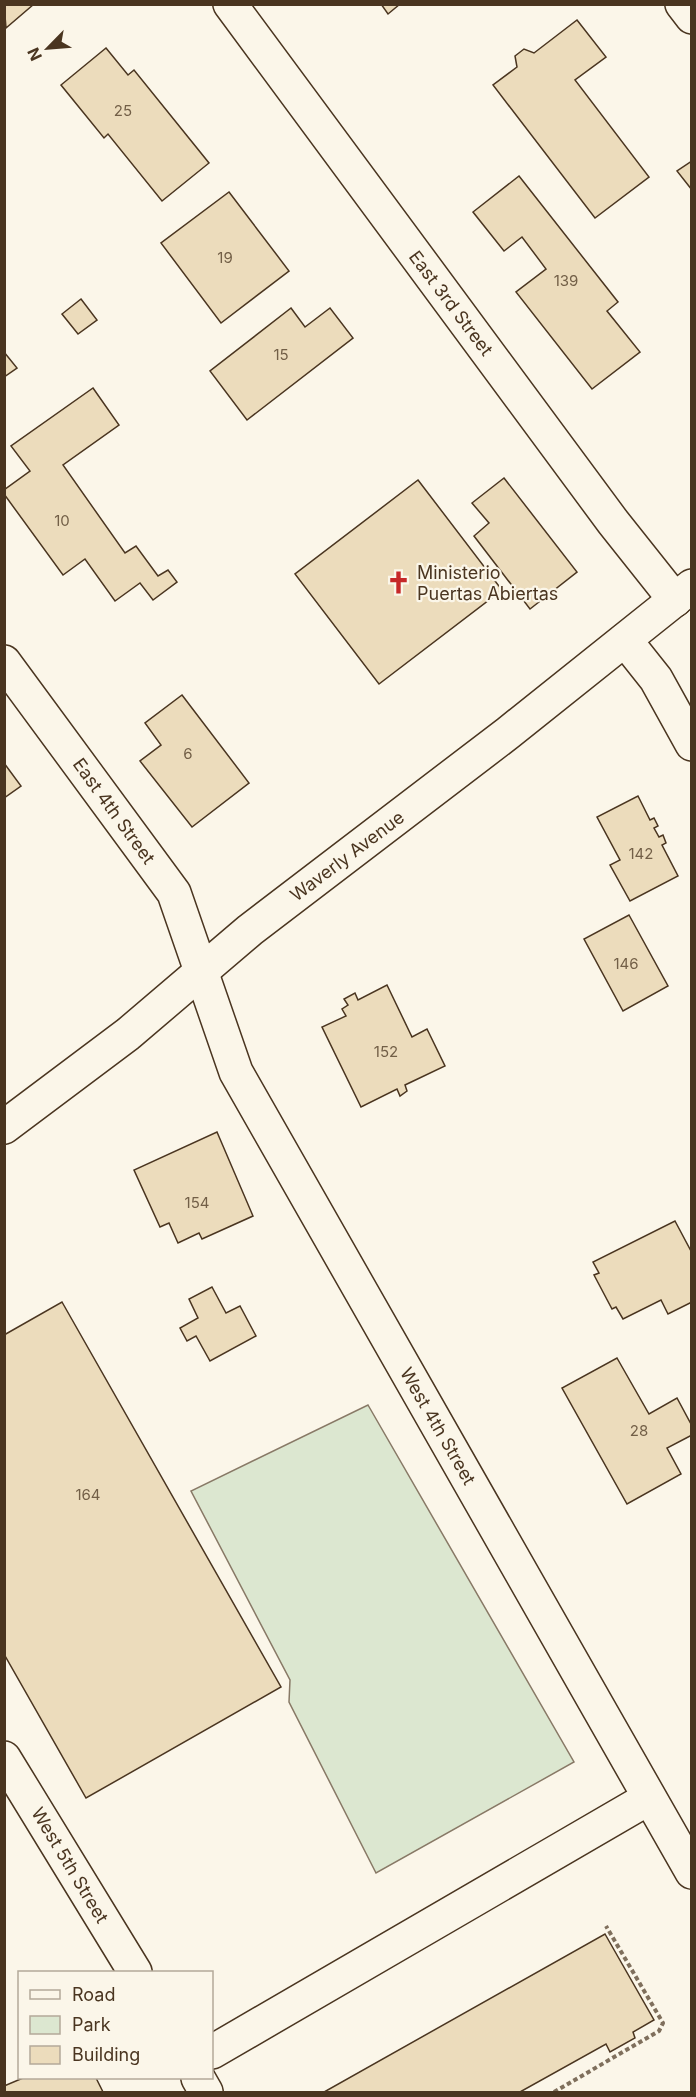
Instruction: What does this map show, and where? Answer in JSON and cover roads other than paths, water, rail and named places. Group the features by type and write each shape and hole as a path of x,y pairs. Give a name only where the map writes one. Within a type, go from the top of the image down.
{"street":[{"name":"East 3rd Street","path":"230,4 606,512 683,593"},
{"path":"682,4 692,17"},
{"name":"Waverly Avenue","path":"4,1127 128,1034 250,930 508,733 683,593"},
{"path":"625,639 656,679 692,744"},
{"name":"East 4th Street","path":"4,662 174,893 200,973"},
{"name":"West 4th Street","path":"200,973 236,1072 692,1872"},
{"name":"West 5th Street","path":"4,1758 134,1971"},
{"path":"213,2051 649,1798"}],"place":[{"name":"Ministerio Puertas Abiertas","path":"399,582"}]}
